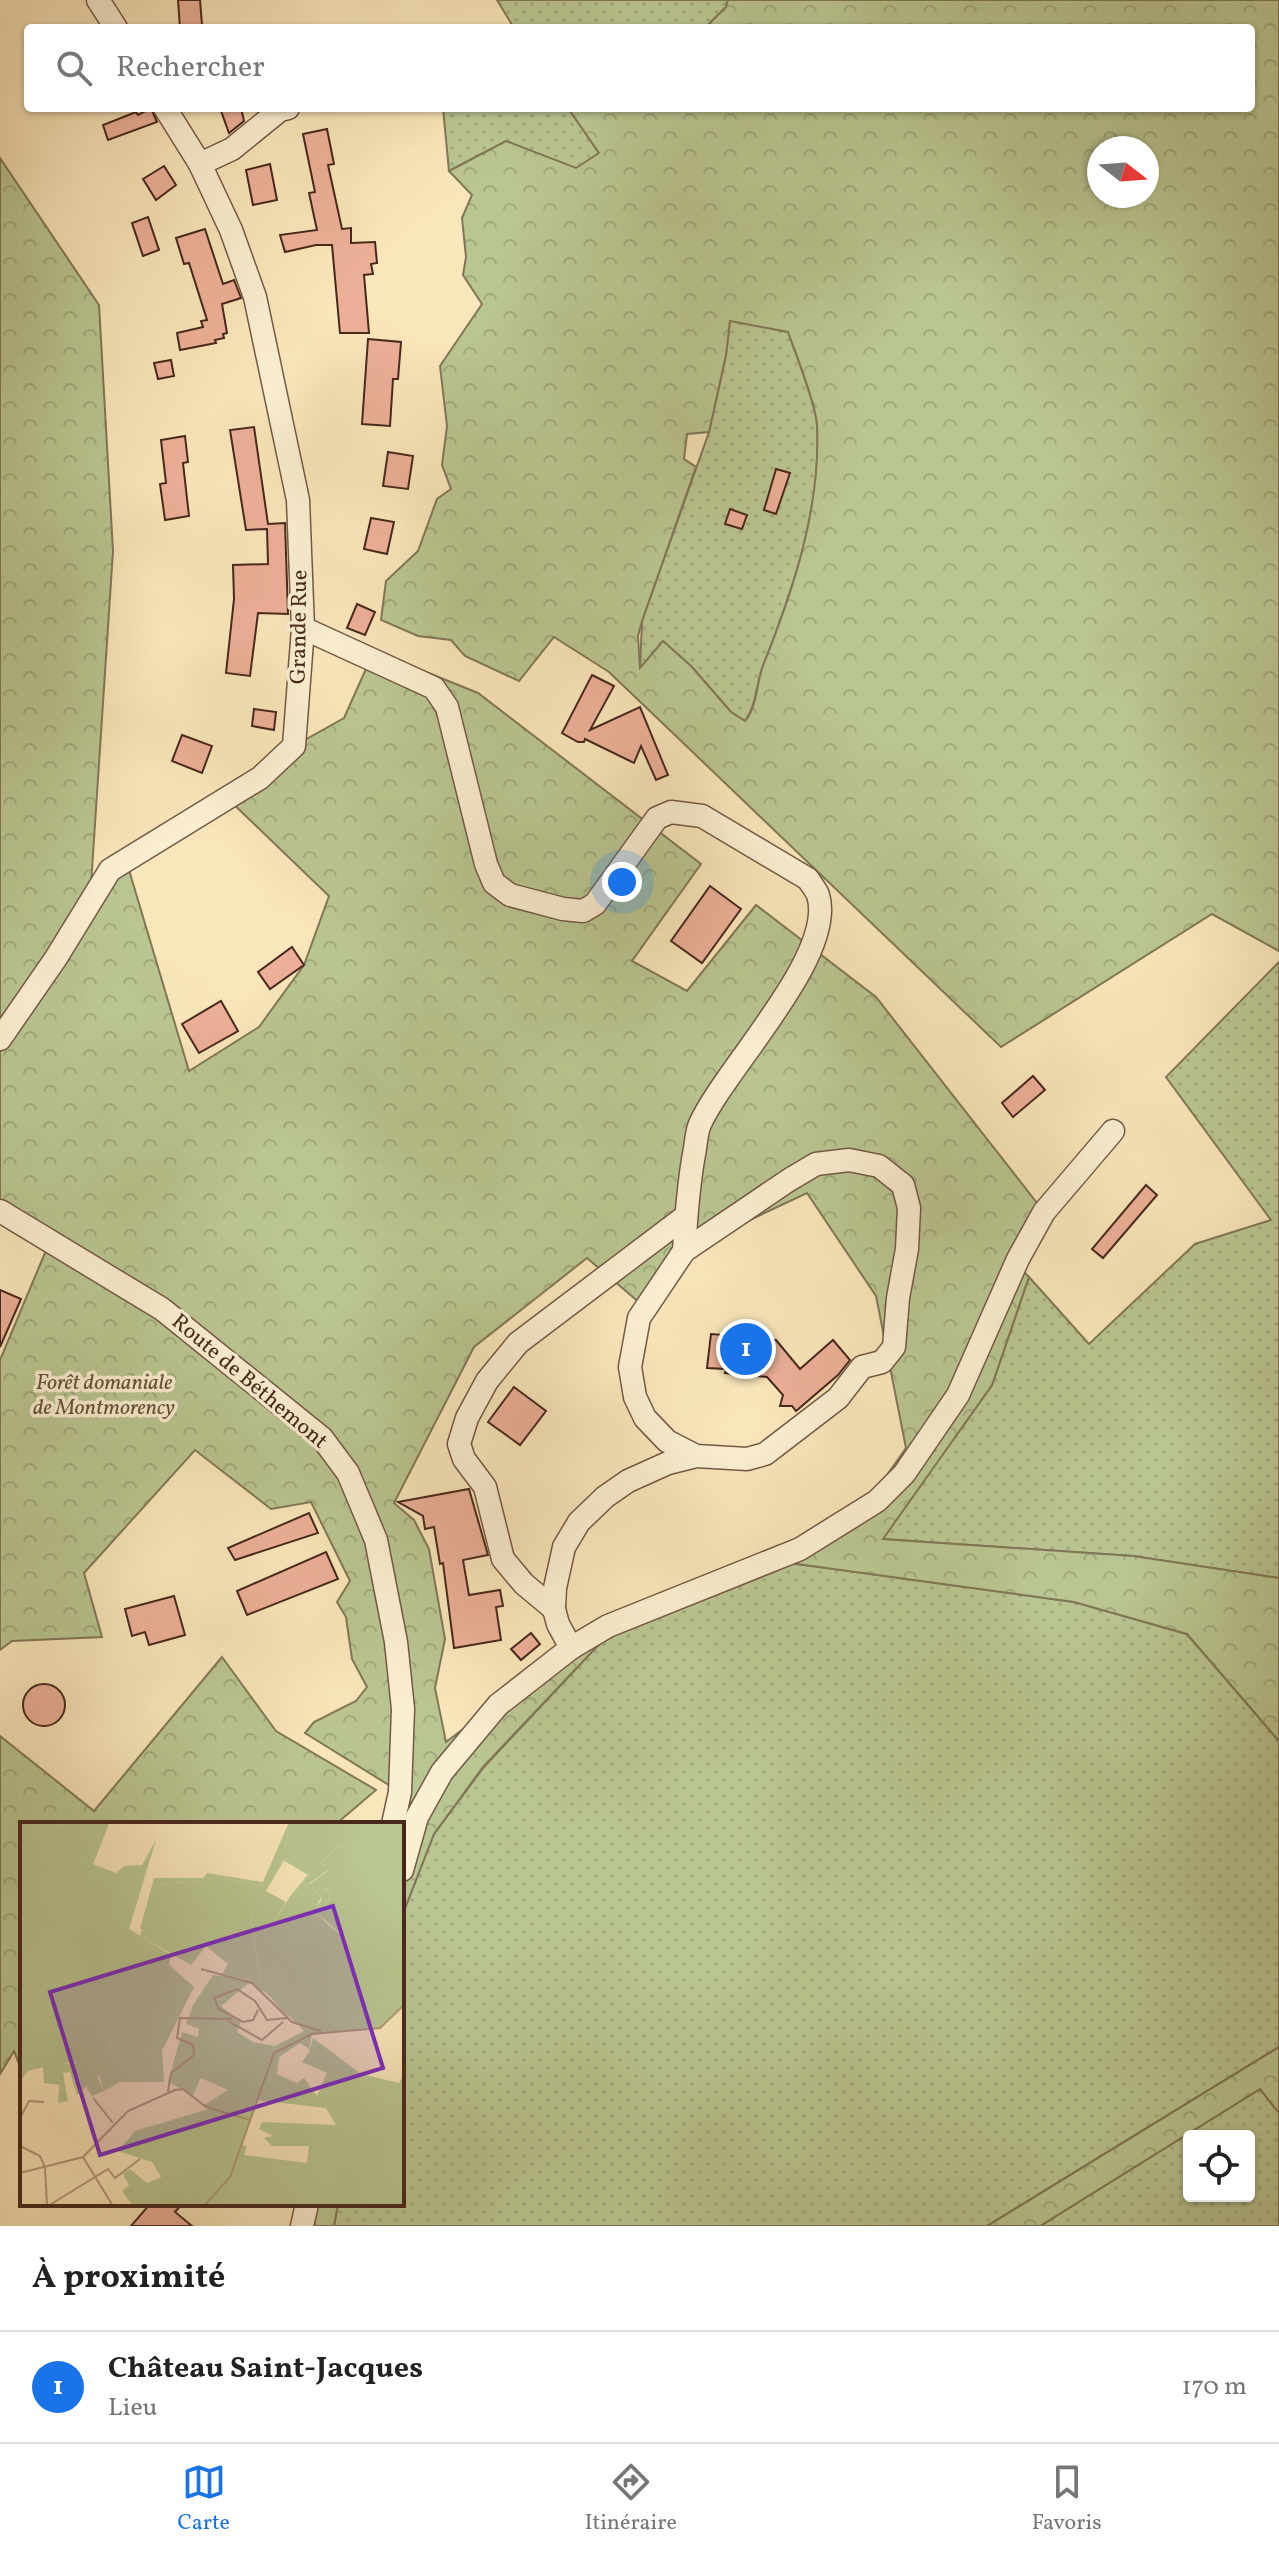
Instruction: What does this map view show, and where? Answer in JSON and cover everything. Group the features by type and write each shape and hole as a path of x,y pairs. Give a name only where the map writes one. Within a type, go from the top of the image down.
{"street":[{"path":"98,0 113,24"},
{"name":"Grande Rue","path":"0,1039 56,958 110,870 260,778 294,746 303,628 298,500 255,297 231,230 200,164 168,112"},
{"path":"200,164 232,149 278,112"},
{"path":"303,628 434,688 447,707 486,864 494,883 510,895 583,911 595,904 657,818 671,812 702,816 808,879 818,896 817,927 805,961 788,994 736,1064 699,1126 688,1188 684,1251"},
{"path":"404,1863 417,1817 442,1772 498,1705 571,1648 608,1626 800,1549 877,1501 920,1453 958,1395 1018,1259 1044,1212 1113,1131"},
{"path":"571,1648 554,1609 564,1547 579,1522 605,1497 628,1481 668,1463 696,1456 747,1459 765,1454 838,1398 862,1367 882,1362 894,1347 898,1298 907,1249 909,1208 903,1185 879,1166 849,1160 816,1164 789,1180 684,1251 639,1318 630,1367 635,1397 645,1418 667,1441 696,1456"},
{"name":"Route de Béthemont","path":"0,1211 162,1309 322,1438 348,1473 376,1540 396,1642 403,1709 400,1792 393,1822"},
{"path":"554,1609 524,1584 503,1559 485,1487 464,1459 459,1444 467,1418 487,1381 518,1343 686,1216"},
{"path":"302,2226 307,2206"}],"green space":[{"path":"497,0 728,0 726,7 709,24 512,24"},
{"path":"728,0 1279,0 1279,951 1212,914 1001,1047 609,672 554,637 519,681 465,656 451,640 418,636 381,620 386,581 418,551 437,499 451,489 442,465 447,426 440,366 482,304 463,275 466,257 462,218 472,195 449,171 506,141 576,168 599,153 571,112 1255,112 1255,24 709,24 726,7","holes":["730,321 788,332 817,425 815,486 810,516 786,606 745,721 731,712 691,666 663,641 640,668 638,636 696,467 684,459 687,434 709,432"]},
{"path":"443,112 571,112 599,153 576,169 506,141 449,171"},
{"name":"Forêt domaniale de Montmorency","path":"0,158 99,305 113,551 90,900 126,860 189,1071 259,1027 304,965 329,896 227,798 294,746 344,718 374,651 478,693 701,864 632,961 687,991 756,905 876,997 1044,1212 1017,1265 1029,1277 992,1385 883,1539 1133,1556 1279,1578 1279,1741 1187,1634 1074,1602 790,1563 604,1639 483,1767 434,1834 404,1911 404,1843 413,1805 400,1792 305,1733 314,1722 356,1701 367,1687 352,1659 346,1617 337,1602 350,1581 311,1502 271,1509 195,1450 84,1573 102,1637 12,1641 0,1650 0,1360 50,1241 0,1211","holes":["807,1193 876,1296 906,1448 870,1499 773,1560 571,1648 446,1742 435,1688 445,1639 429,1549 414,1520 394,1503 474,1347 587,1258 647,1309 684,1251"]},
{"path":"730,320 788,332 817,425 815,486 803,547 761,670 752,708 745,721 731,712 691,666 663,642 640,669 642,621 709,432 726,355"},
{"path":"1279,962 1279,1578 1133,1556 882,1539 992,1385 1029,1277 1089,1344 1195,1244 1271,1220 1166,1077"},
{"path":"790,1563 1074,1602 1187,1634 1279,1741 1279,2047 987,2226 334,2226 338,2206 404,2206 404,1911 434,1834 484,1767 604,1639"},
{"path":"222,1657 276,1731 376,1790 338,1822 20,1822 20,2067 14,2051 0,2074 0,1736 94,1811"},
{"path":"1279,2047 1279,2113 1260,2089 1194,2130 1183,2130 1183,2137 1040,2226 987,2226"},
{"path":"1260,2089 1279,2113 1279,2226 1040,2226 1183,2137 1183,2202 1255,2202 1255,2130 1194,2130"},
{"path":"315,2206 338,2206 334,2226 310,2226"}],"building":[{"path":"178,0 200,0 202,24 180,24"},
{"path":"136,112 138,115 153,112 157,122 108,140 103,125"},
{"path":"221,112 242,112 244,121 229,133"},
{"path":"327,129 334,164 328,165 342,229 351,228 351,243 375,242 377,263 371,264 373,274 364,275 369,333 340,333 332,245 285,252 280,235 317,230 309,193 315,192 303,134"},
{"path":"270,164 277,200 253,205 246,170"},
{"path":"164,166 176,185 156,200 143,179"},
{"path":"148,217 159,250 143,256 132,223"},
{"path":"205,229 223,284 234,280 241,298 222,304 227,333 223,334 224,338 215,340 216,343 180,350 177,333 203,327 201,321 207,320 189,263 184,264 176,238"},
{"path":"368,339 401,342 398,379 393,379 390,426 362,424"},
{"path":"171,360 174,376 158,379 154,363"},
{"path":"254,427 268,524 285,523 288,614 258,613 250,676 226,673 234,599 233,565 268,564 267,529 246,530 230,430"},
{"path":"185,436 188,462 183,463 189,516 165,520 160,484 166,483 161,440"},
{"path":"388,452 413,456 408,489 383,486"},
{"path":"776,469 790,473 776,514 764,510"},
{"path":"730,509 747,515 742,529 725,524"},
{"path":"371,518 394,522 387,554 364,549"},
{"path":"357,604 375,612 365,635 347,628"},
{"path":"592,675 614,686 590,730 640,707 668,775 656,780 641,746 634,763 585,739 578,742 562,733"},
{"path":"254,709 276,712 274,730 252,726"},
{"path":"182,735 212,746 202,773 172,761"},
{"path":"710,886 741,909 702,963 671,941"},
{"path":"292,947 304,965 270,989 258,972"},
{"path":"221,1001 238,1031 199,1053 182,1024"},
{"path":"1033,1076 1045,1090 1013,1117 1002,1103"},
{"path":"1146,1185 1157,1195 1103,1258 1092,1249"},
{"path":"0,1290 21,1299 0,1347"},
{"path":"735,1331 753,1333 752,1338 776,1340 800,1369 833,1340 850,1360 838,1375 796,1411 792,1406 780,1406 783,1395 767,1377 707,1368 711,1334 735,1336"},
{"path":"514,1387 546,1411 520,1445 488,1422"},
{"path":"469,1489 488,1555 463,1560 469,1595 500,1590 503,1606 496,1607 501,1640 454,1648 443,1563 440,1564 434,1527 425,1529 423,1516 398,1502"},
{"path":"309,1513 318,1533 235,1560 228,1548"},
{"path":"326,1552 338,1579 247,1615 237,1591"},
{"path":"174,1596 185,1635 149,1645 145,1632 132,1636 125,1609"},
{"path":"531,1633 540,1644 521,1660 511,1649"},
{"path":"44,1684 59,1690 65,1705 59,1720 44,1726 29,1720 23,1705 29,1690"},
{"path":"148,2206 180,2206 175,2212 192,2226 131,2226"}],"place":[{"name":"Château Saint-Jacques","path":"746,1349"}]}
